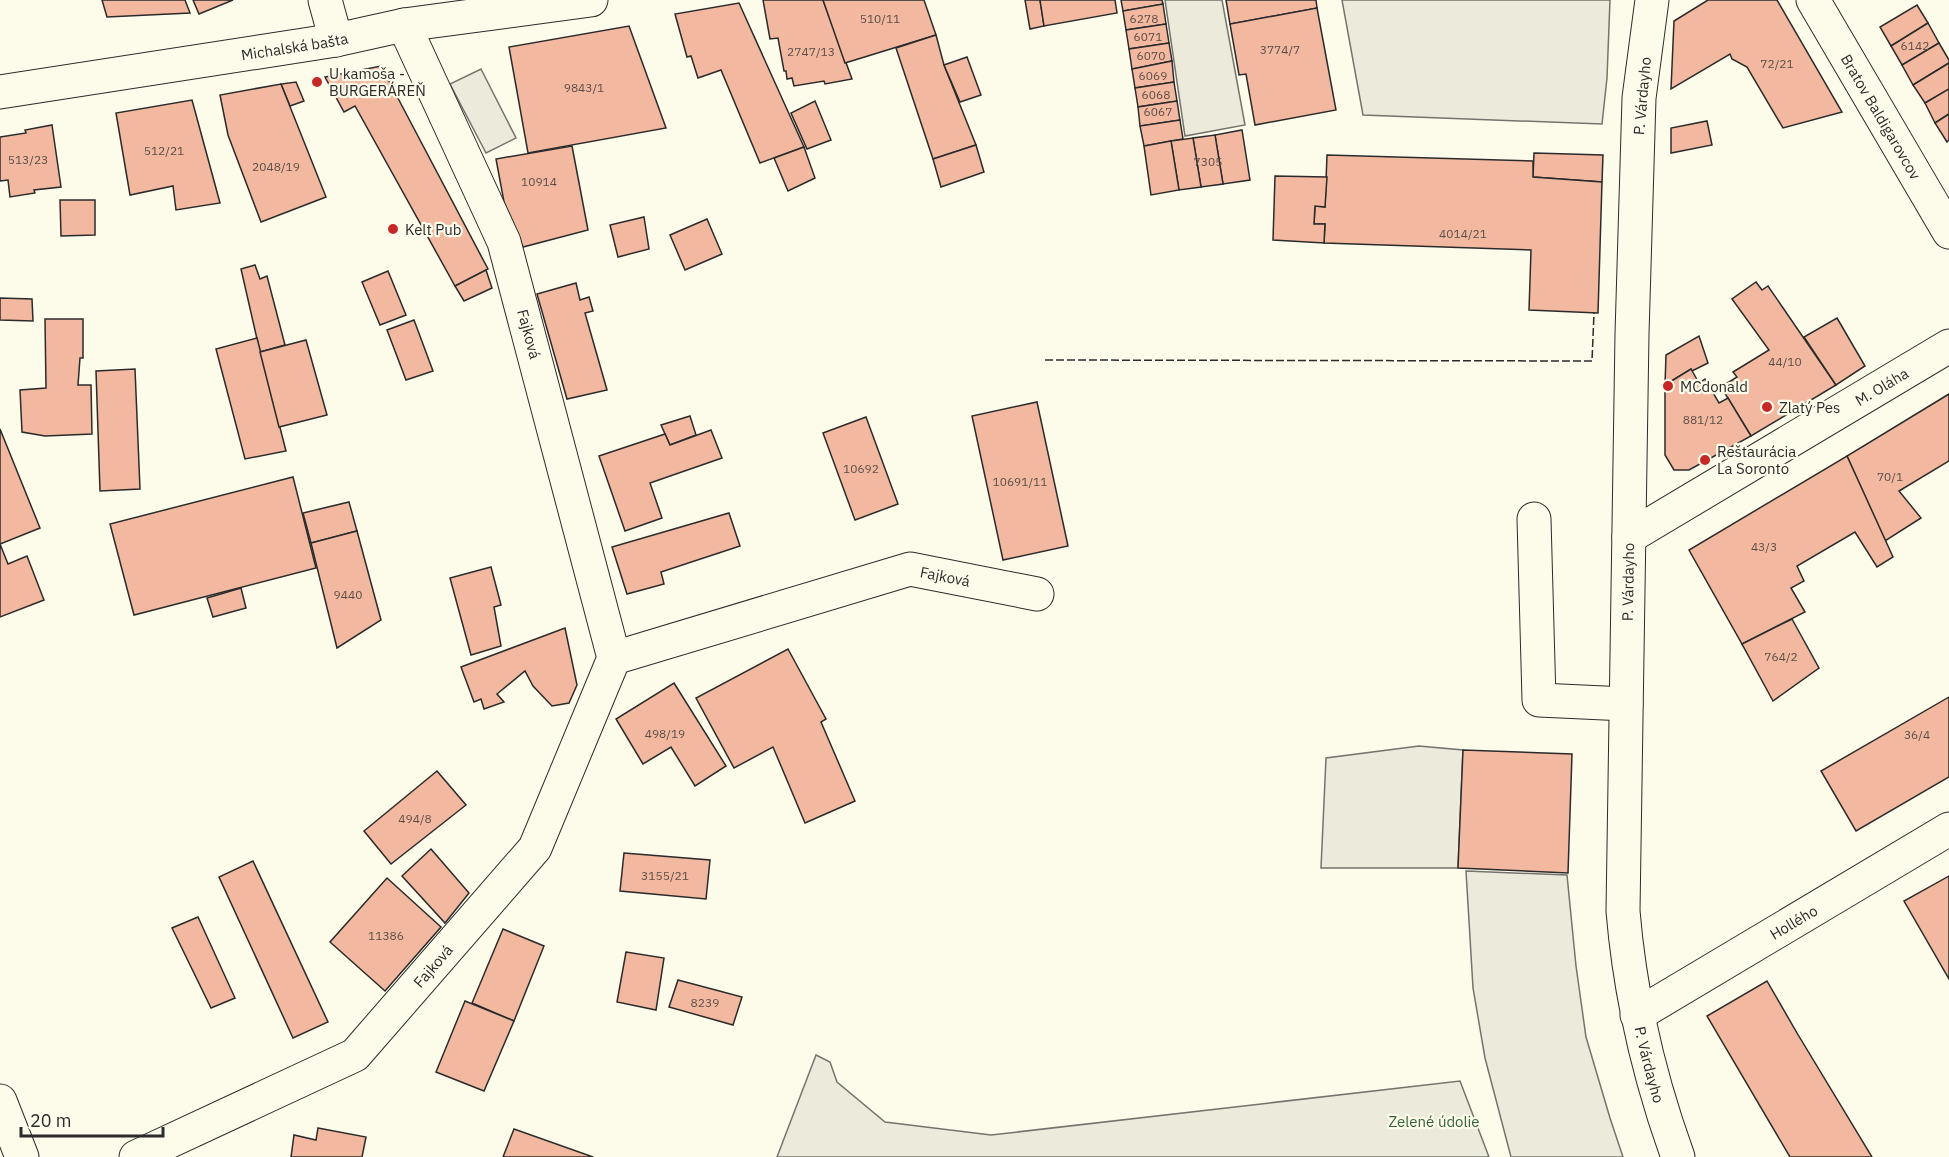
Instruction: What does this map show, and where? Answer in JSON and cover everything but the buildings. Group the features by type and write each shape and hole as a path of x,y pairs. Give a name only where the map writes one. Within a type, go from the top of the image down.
{"street":[{"path":"325,0 336,39"},
{"name":"Michalská bašta","path":"0,92 336,39 404,25 591,0"},
{"name":"P. Várdayho","path":"1652,0 1639,98 1623,911 1627,962 1637,1015 1652,1076 1678,1157"},
{"name":"Bratov Baldigarovcov","path":"1813,0 1949,232"},
{"name":"Fajková","path":"136,1157 355,1055 535,848 614,658 504,242 404,25"},
{"name":"M. Oláha","path":"1629,537 1949,346"},
{"path":"1534,519 1539,700 1626,704"},
{"name":"Fajková","path":"614,658 910,569 1037,594"},
{"name":"Hollého","path":"1637,1015 1949,829"},
{"path":"0,1101 22,1157"}],"green space":[{"path":"1342,0 1610,0 1607,78 1602,124 1363,115"},
{"name":"Zelené údolie","path":"816,1055 830,1062 837,1082 885,1122 991,1135 1460,1081 1489,1157 777,1157"}],"shaded area":[{"path":"1165,0 1222,0 1245,125 1185,136"},
{"path":"481,69 516,138 486,153 450,84"},
{"path":"1419,746 1463,750 1458,868 1321,868 1326,758"},
{"path":"1466,871 1567,875 1586,1037 1623,1157 1511,1157 1485,1058 1473,988"}],"fence":[{"path":"1045,360 1592,361 1594,313"}],"place":[{"name":"U kamoša - BURGERÁREŇ","path":"317,82"},
{"name":"Kelt Pub","path":"393,229"},
{"name":"MCdonald","path":"1668,386"},
{"name":"Zlatý Pes","path":"1767,407"},
{"name":"Reštaurácia La Soronto","path":"1705,460"}]}
